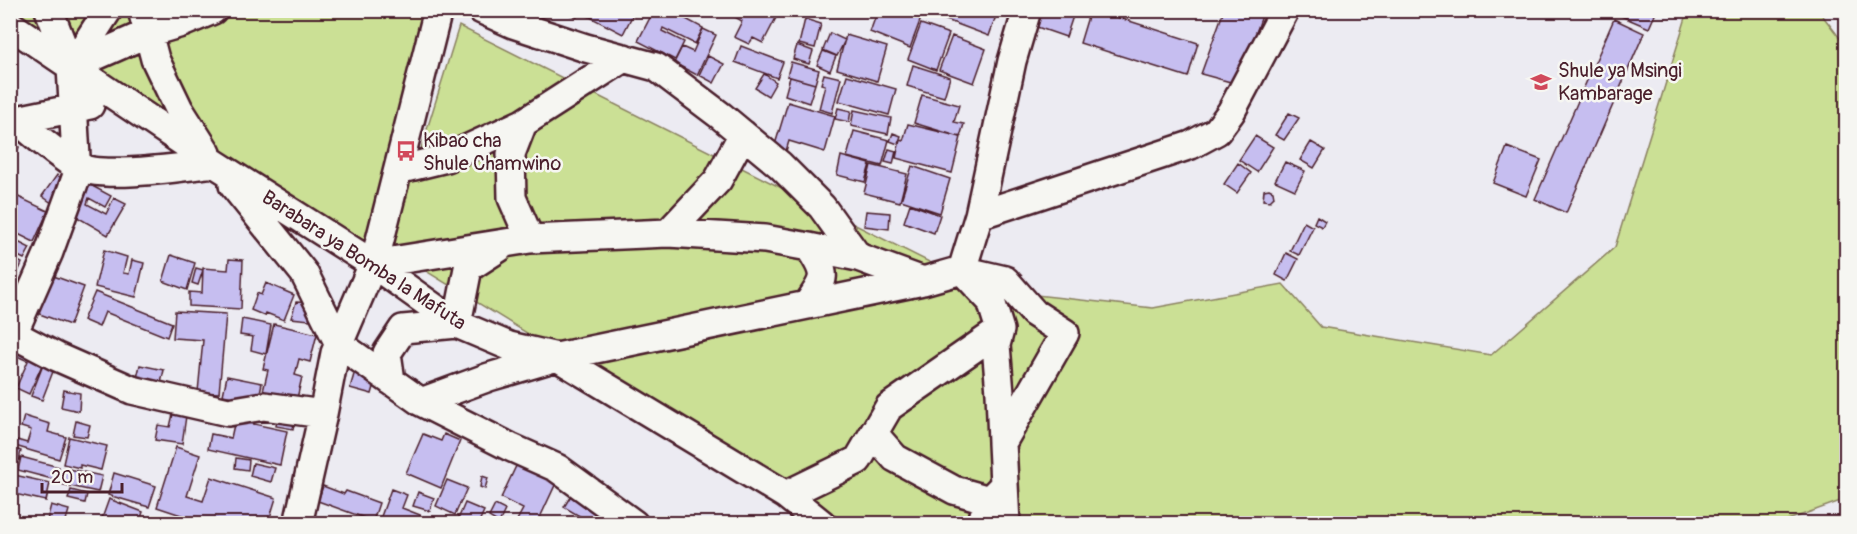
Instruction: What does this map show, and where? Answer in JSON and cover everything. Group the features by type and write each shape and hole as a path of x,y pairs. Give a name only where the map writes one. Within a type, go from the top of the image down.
{"street":[{"path":"49,10 71,67 77,175 49,252 13,338 132,390 228,412 264,406 323,414"},
{"path":"71,67 108,10"},
{"path":"71,67 145,22 182,23 213,10"},
{"path":"298,524 335,353 373,264 438,10"},
{"path":"482,10 513,24 586,48 656,67 780,165 822,207 858,257"},
{"path":"962,270 979,215 1012,61 1027,10"},
{"path":"979,215 1191,146 1217,131 1231,112 1285,10"},
{"path":"145,22 155,59 179,109 214,163 304,273 339,344 421,402 557,468 634,524"},
{"name":"Barabara ya Bomba la Mafuta","path":"10,25 214,163 373,264 457,324 509,346 558,357 786,495 822,524"},
{"path":"398,170 447,158 523,123 624,58"},
{"path":"14,120 119,100"},
{"path":"14,120 77,166 90,171 146,172 214,163"},
{"path":"519,240 512,198 511,154 523,123"},
{"path":"668,233 718,180 743,134"},
{"path":"373,264 519,240 668,233 765,239 809,247 858,257 923,281"},
{"path":"391,381 387,353 403,329 457,324 468,268 519,240"},
{"path":"807,305 822,284 822,268 809,247"},
{"path":"962,270 991,301 1000,330 996,345 1002,443 992,502"},
{"path":"421,402 489,377 558,357 923,281 962,270 1005,280 1034,313 1065,333 1002,443"},
{"path":"786,495 858,460 889,407 1000,330"},
{"path":"874,434 895,458 954,490 992,502 1006,524"}],"green space":[{"path":"439,10 371,245 11,22 10,11"},
{"path":"1688,11 1819,11 1846,46 1846,499 1777,524 829,523 742,465 390,249 459,26 983,289 1153,308 1283,284 1321,327 1491,355 1615,247"}],"building":[{"path":"558,10 579,10 577,17"},
{"path":"583,10 630,10 634,12 623,34 582,13"},
{"path":"654,10 669,10 703,28 695,44 663,28 662,31 684,42 675,60 638,41"},
{"path":"697,10 714,10 712,17 697,13"},
{"path":"735,10 780,10 763,43 753,38 749,44 734,37 742,21 733,16"},
{"path":"878,10 924,10 910,48 870,32"},
{"path":"926,10 998,10 989,36 925,12"},
{"path":"1042,10 1075,10 1066,37 1037,27"},
{"path":"1090,10 1198,43 1188,77 1080,43"},
{"path":"1224,10 1264,10 1238,84 1201,74"},
{"path":"1607,10 1657,10 1649,28"},
{"path":"805,19 821,24 815,48 799,44"},
{"path":"1614,19 1644,33 1566,213 1535,199"},
{"path":"921,24 949,34 936,70 908,59"},
{"path":"703,29 716,35 697,75 674,63 682,47 693,52"},
{"path":"830,33 845,40 837,56 823,50"},
{"path":"846,35 887,47 877,81 837,69"},
{"path":"952,36 986,49 974,83 939,70"},
{"path":"797,45 813,51 809,64 793,59"},
{"path":"741,46 783,62 777,78 735,62"},
{"path":"823,51 836,56 830,71 817,65"},
{"path":"708,56 724,64 714,83 699,75"},
{"path":"791,62 819,70 815,84 787,76"},
{"path":"913,65 950,77 944,97 907,86"},
{"path":"764,74 776,82 768,96 755,88"},
{"path":"824,74 841,78 832,113 819,109 825,85 821,84"},
{"path":"847,75 896,89 889,115 839,101"},
{"path":"790,77 815,84 809,103 785,95"},
{"path":"922,95 959,105 954,122 964,124 960,137 914,123"},
{"path":"788,102 835,116 825,152 789,141 786,151 774,148"},
{"path":"838,108 851,111 849,122 835,119"},
{"path":"854,110 891,118 888,134 851,126"},
{"path":"1289,113 1299,118 1284,140 1275,135"},
{"path":"908,124 961,137 952,173 896,158 900,140 903,141"},
{"path":"854,131 889,140 882,166 847,157"},
{"path":"893,133 901,136 898,144 890,141"},
{"path":"1255,136 1273,147 1257,172 1239,160"},
{"path":"1311,142 1325,150 1314,168 1300,160"},
{"path":"10,143 19,147 10,165"},
{"path":"1507,147 1541,160 1526,196 1493,183"},
{"path":"889,149 896,151 893,164 885,162"},
{"path":"841,156 870,164 865,182 837,175"},
{"path":"1285,162 1305,171 1295,190 1275,181"},
{"path":"1238,163 1251,173 1237,193 1224,184"},
{"path":"871,165 907,174 900,202 864,193"},
{"path":"912,166 950,179 940,213 901,200"},
{"path":"57,175 71,185 56,206 42,196"},
{"path":"81,180 111,196 105,207 89,198 87,204 106,214 114,198 126,204 108,235 65,210"},
{"path":"1264,190 1273,191 1274,197 1270,201 1263,200"},
{"path":"10,193 48,211 34,242 10,230"},
{"path":"910,204 940,215 934,233 904,222"},
{"path":"866,211 890,213 889,229 864,226"},
{"path":"1317,216 1325,221 1322,227 1314,223"},
{"path":"1304,222 1313,227 1299,255 1290,251"},
{"path":"10,238 30,248 24,259 10,252"},
{"path":"104,250 127,257 123,273 129,274 132,260 144,263 136,297 95,287"},
{"path":"1286,253 1298,259 1287,281 1276,275"},
{"path":"171,255 195,263 187,290 163,281"},
{"path":"12,258 22,263 18,272 10,268"},
{"path":"229,259 243,260 241,309 189,306 189,292 202,293 203,268 228,270"},
{"path":"196,268 203,270 198,285 192,283"},
{"path":"48,274 84,287 70,325 34,312"},
{"path":"266,283 294,295 284,320 251,310 257,293 261,295"},
{"path":"95,292 172,323 167,337 105,312 99,327 83,320"},
{"path":"296,302 312,303 310,320 291,318"},
{"path":"175,311 226,314 219,393 198,392 203,340 173,338"},
{"path":"242,319 271,325 266,354 251,350 253,337 240,335"},
{"path":"274,324 317,334 310,362 299,359 295,375 302,377 295,407 261,400 268,370 263,369"},
{"path":"10,350 46,356 29,394 16,388 28,361 10,353"},
{"path":"43,365 54,369 42,400 31,396"},
{"path":"140,365 164,370 161,383 137,378"},
{"path":"355,371 377,377 372,394 350,388"},
{"path":"227,376 262,383 258,402 223,395"},
{"path":"64,390 80,393 79,411 61,407"},
{"path":"279,410 296,412 293,429 276,426"},
{"path":"173,414 186,416 182,444 155,440 158,425 170,427"},
{"path":"24,416 50,424 48,432 66,437 59,459 15,446 17,440 27,443 31,430 21,427"},
{"path":"235,420 287,431 280,465 208,449 211,434 231,438"},
{"path":"76,421 90,425 87,437 73,435"},
{"path":"423,434 441,441 444,434 460,441 441,488 406,473"},
{"path":"69,437 107,446 101,470 63,464"},
{"path":"176,447 200,455 187,496 203,501 211,477 276,498 268,524 230,524 216,519 215,524 208,524 157,507"},
{"path":"12,448 21,451 19,460 10,457"},
{"path":"21,457 59,467 56,480 18,470"},
{"path":"236,458 249,460 248,470 235,468"},
{"path":"253,463 275,468 271,482 250,476"},
{"path":"517,464 556,483 537,524 515,524 523,509 501,498"},
{"path":"64,468 102,476 98,492 60,484"},
{"path":"114,473 156,486 149,507 108,495"},
{"path":"10,474 50,483 46,501 10,493"},
{"path":"482,476 488,478 485,489 480,487"},
{"path":"447,480 467,488 455,515 436,506"},
{"path":"323,486 344,494 346,491 379,503 373,521 318,501"},
{"path":"391,489 407,495 402,508 420,515 417,524 379,522"},
{"path":"71,490 87,494 85,503 68,499"},
{"path":"418,492 434,498 430,511 413,506"},
{"path":"573,492 604,509 595,524 580,524 583,518 564,507"},
{"path":"109,499 143,512 139,524 100,524"},
{"path":"465,503 484,511 478,524 456,524"},
{"path":"51,505 69,510 65,524 46,524"},
{"path":"495,505 505,510 499,523 489,517"},
{"path":"172,517 193,523 193,524 170,524"}],"place":[{"name":"Shule ya Msingi Kambarage","path":"1541,82"},
{"name":"Kibao cha Shule Chamwino","path":"406,151"}]}
